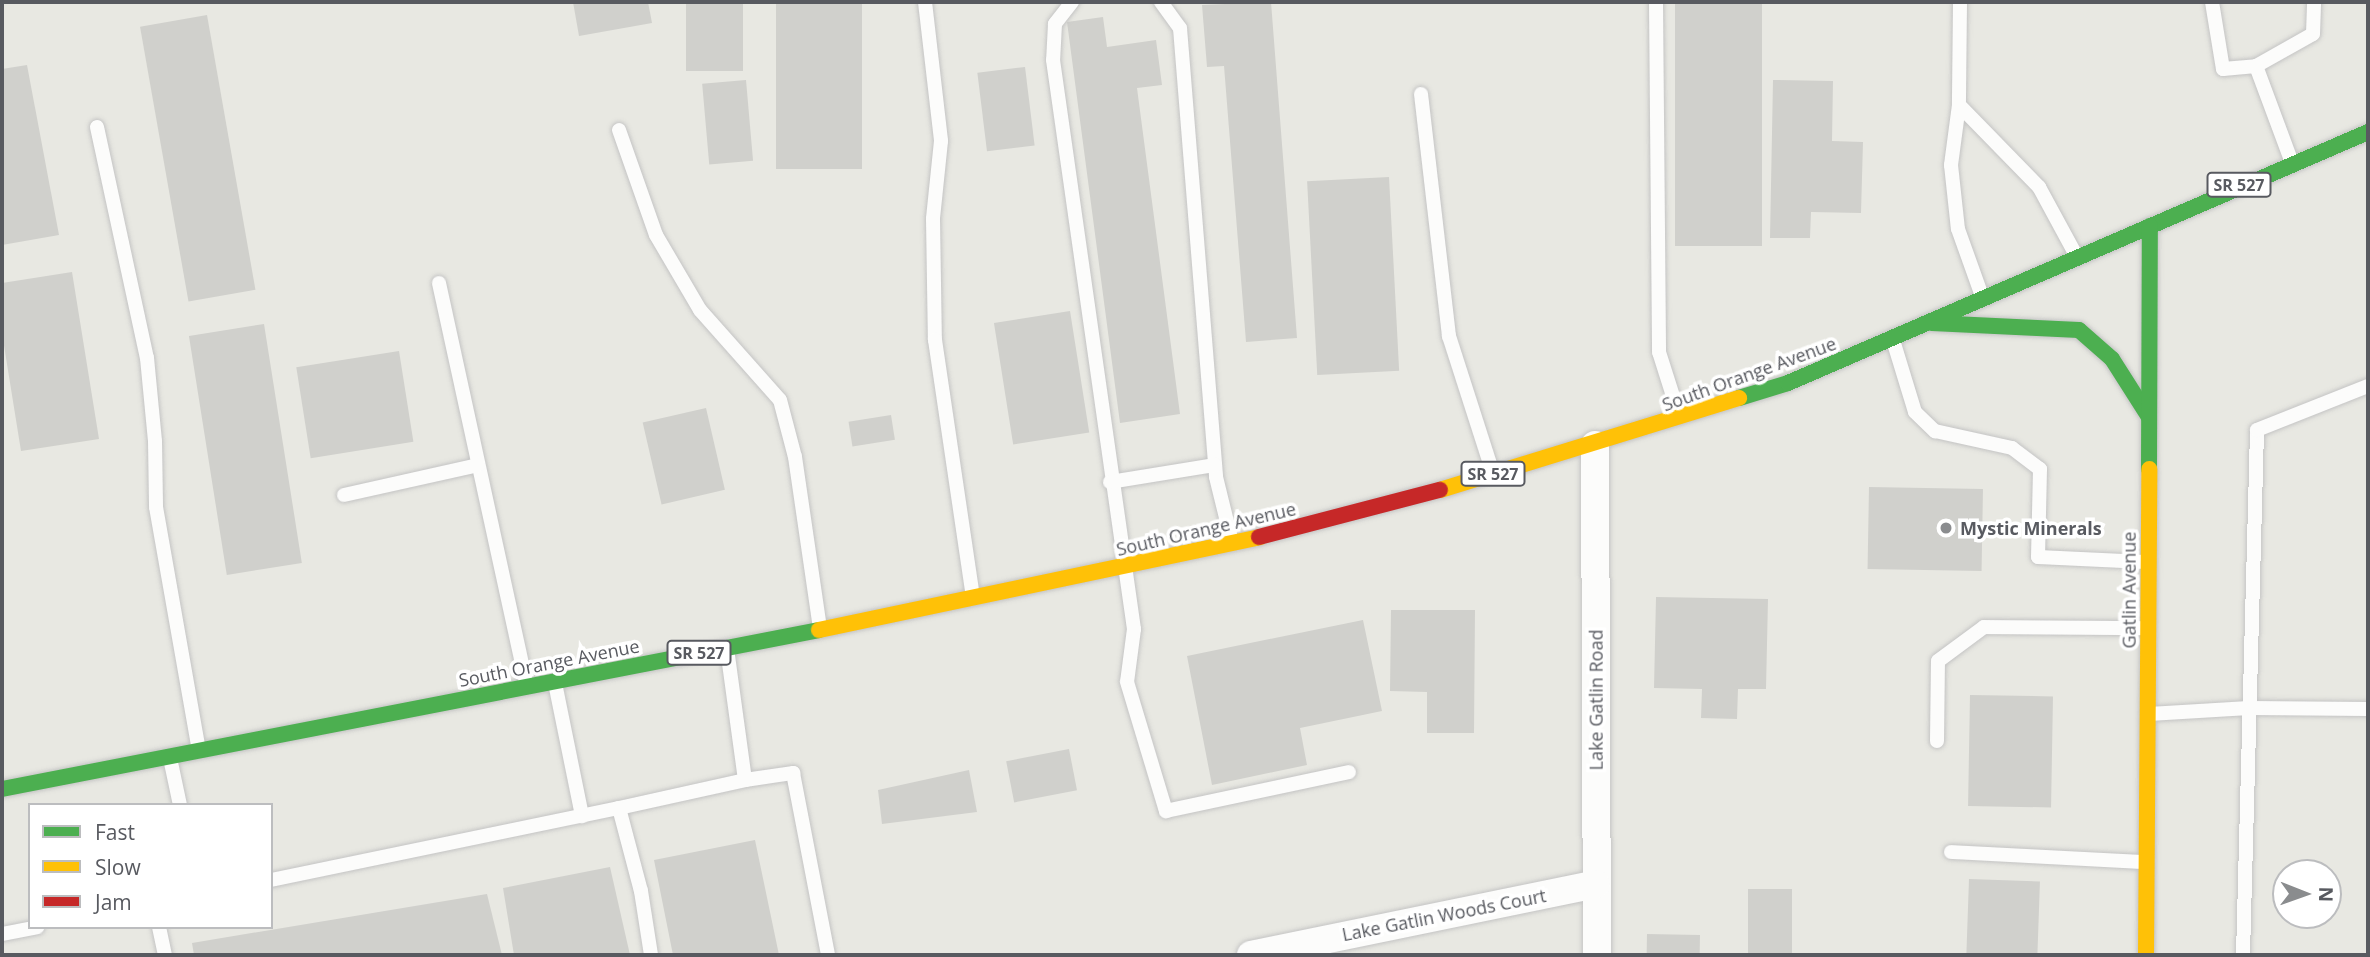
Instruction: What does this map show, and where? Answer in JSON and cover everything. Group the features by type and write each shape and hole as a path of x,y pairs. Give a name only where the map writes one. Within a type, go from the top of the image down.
{"main road":[{"name":"South Orange Avenue","path":"2,789 973,600 1232,544 1595,446 1788,383 1984,301 2292,163 2368,132"},
{"name":"Gatlin Avenue","path":"2146,955 2150,226"},
{"path":"1932,323 2079,330 2112,359 2149,417"}],"street":[{"name":"Lake Gatlin Road","path":"1595,446 1597,955"},
{"name":"Lake Gatlin Woods Court","path":"1251,955 1596,884"}],"lane":[{"path":"925,2 942,141 933,219 935,340 973,600"},
{"path":"1072,2 1055,24 1053,60 1110,482 1134,629 1127,682 1166,811 1349,772"},
{"path":"1161,2 1180,27 1215,465 1232,544"},
{"path":"1656,2 1659,352 1680,419"},
{"path":"1960,2 1959,105 1951,164 1958,229 1984,301"},
{"path":"2212,2 2222,69 2256,66 2313,34 2314,2"},
{"path":"2256,66 2292,163"},
{"path":"1421,94 1449,336 1493,474"},
{"path":"1959,105 2039,187 2078,258"},
{"path":"97,127 146,358 155,441 156,507 200,751"},
{"path":"619,130 662,246 700,310 780,401 795,457 820,630"},
{"path":"439,283 527,687"},
{"path":"1893,340 1915,412 1935,431 2012,448 2040,469 2038,557 2148,562"},
{"path":"2243,955 2257,430 2368,386"},
{"path":"345,495 478,465"},
{"path":"1110,482 1215,465"},
{"path":"1937,741 1938,661 1984,627 2148,628"},
{"path":"727,648 745,780"},
{"path":"554,681 582,816"},
{"path":"2147,714 2249,708 2368,709"},
{"path":"170,757 180,803"},
{"path":"273,880 745,780 793,773 828,955"},
{"path":"620,808 641,891 651,955"},
{"path":"1951,852 2146,862"},
{"path":"2,934 28,929"},
{"path":"159,929 164,955"}],"building":[{"path":"573,2 648,2 652,23 579,36"},
{"path":"686,2 743,2 743,71 686,71"},
{"path":"776,2 862,2 862,169 776,169"},
{"path":"1271,2 1297,338 1246,342 1224,66 1207,67 1202,5"},
{"path":"1675,2 1762,2 1762,246 1675,246"},
{"path":"207,15 255,290 188,302 140,27"},
{"path":"1103,17 1107,47 1156,40 1162,85 1137,88 1180,414 1120,423 1067,22"},
{"path":"27,65 59,235 2,245 2,69"},
{"path":"1025,67 1035,145 987,151 977,73"},
{"path":"746,80 753,161 709,165 702,84"},
{"path":"1773,80 1833,81 1832,141 1863,142 1861,213 1811,212 1810,238 1770,238"},
{"path":"1389,177 1399,371 1317,375 1307,181"},
{"path":"72,272 99,439 21,451 2,333 2,283"},
{"path":"1070,311 1089,432 1013,445 994,323"},
{"path":"264,324 302,563 227,575 189,336"},
{"path":"399,351 413,442 311,458 296,367"},
{"path":"706,408 725,490 662,504 643,423"},
{"path":"891,415 895,440 852,446 849,422"},
{"path":"1869,487 1983,489 1982,571 1868,569"},
{"path":"1656,597 1768,599 1766,689 1738,689 1737,719 1701,718 1702,689 1654,688"},
{"path":"1391,610 1475,610 1474,733 1427,733 1427,692 1390,691"},
{"path":"1363,620 1382,711 1300,728 1307,765 1212,785 1187,656"},
{"path":"1970,695 2053,696 2051,807 1968,806"},
{"path":"1069,749 1077,790 1014,802 1006,761"},
{"path":"969,770 977,812 882,824 878,790"},
{"path":"755,840 779,955 673,955 654,860"},
{"path":"610,867 630,955 514,955 503,888"},
{"path":"1969,879 2040,881 2037,955 1966,955"},
{"path":"1748,889 1792,889 1792,955 1748,955"},
{"path":"487,894 502,955 194,955 192,943"},
{"path":"1647,934 1700,935 1700,955 1647,955"}],"traffic: fast":[{"path":"1739,398 1788,383 2368,132"},
{"path":"2149,469 2150,226"},
{"path":"1932,323 2079,330 2112,359 2149,417"},
{"path":"2,789 819,630"}],"traffic: slow":[{"path":"1440,490 1739,398"},
{"path":"2146,955 2149,469"},
{"path":"819,630 1259,537"}],"traffic: jam":[{"path":"1259,537 1440,490"}],"place":[{"name":"Mystic Minerals","path":"1946,528"}]}
